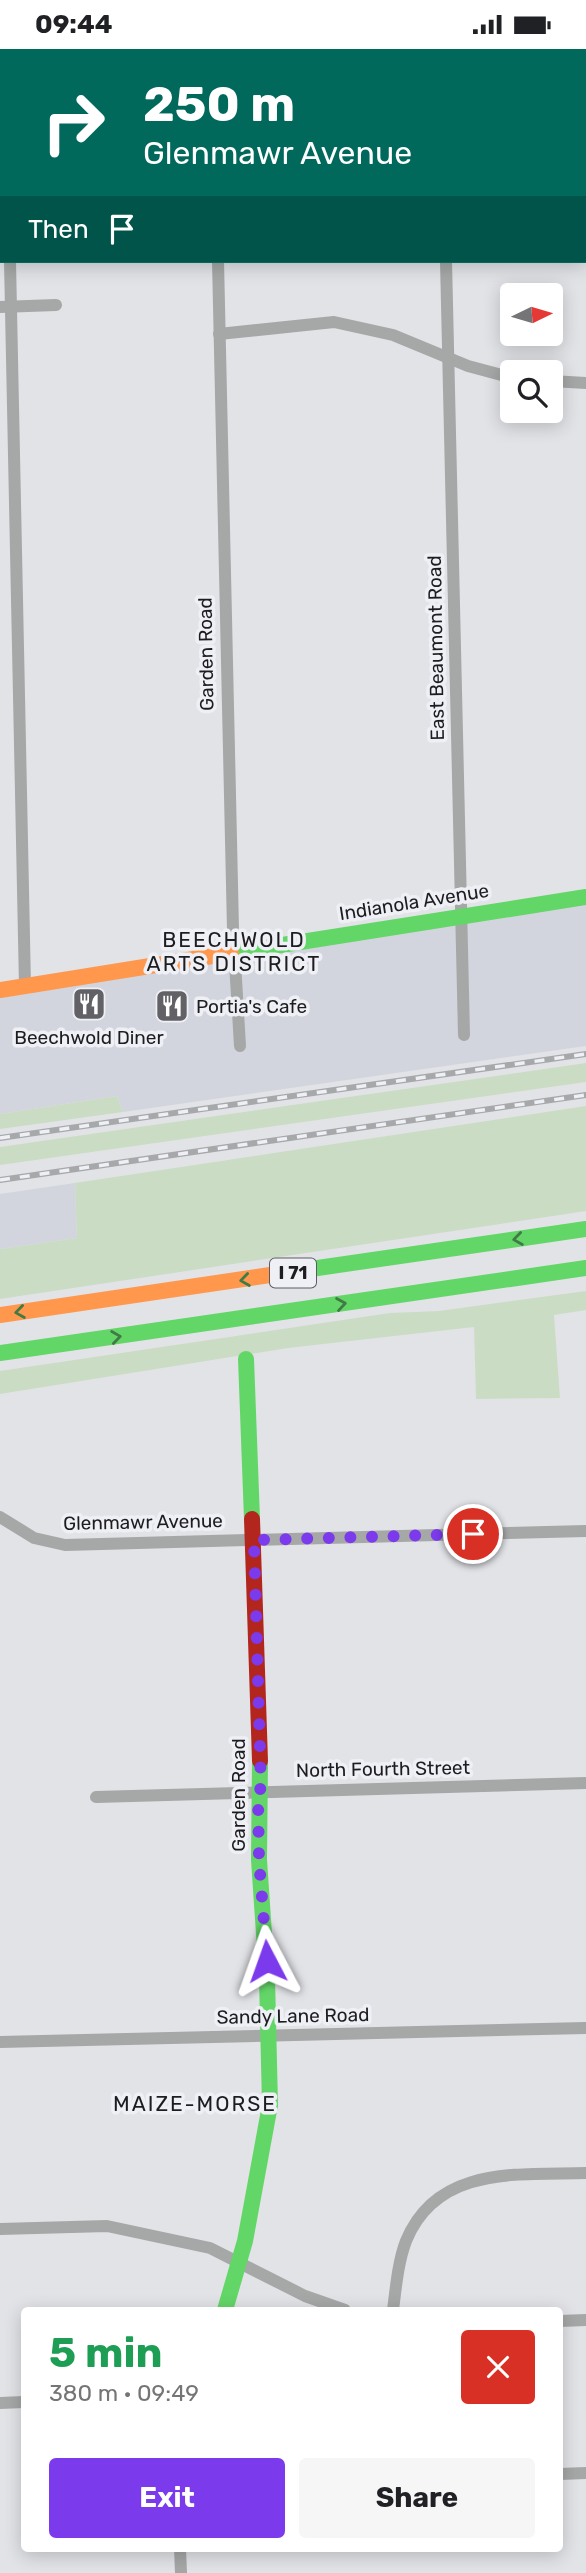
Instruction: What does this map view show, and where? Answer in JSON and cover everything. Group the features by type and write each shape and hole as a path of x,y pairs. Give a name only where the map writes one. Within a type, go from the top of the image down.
{"main road":[{"name":"Indianola Avenue","path":"0,990 586,897"},
{"name":"I 71","path":"0,1315 586,1229"},
{"name":"I 71","path":"0,1353 586,1268"},
{"name":"Garden Road","path":"226,2307 245,2241 270,2105 266,1944 259,1860 254,1540 246,1359"}],"street":[{"path":"10,263 6,307 25,986"},
{"name":"Garden Road","path":"218,263 234,951 240,1046"},
{"name":"East Beaumont Road","path":"446,263 464,1035"},
{"path":"6,307 56,305"},
{"path":"219,334 334,322 394,335 448,358 500,374"},
{"path":"563,382 586,383"},
{"name":"Glenmawr Avenue","path":"0,1517 34,1538 65,1545 586,1531"},
{"name":"North Fourth Street","path":"96,1797 586,1783"},
{"name":"Sandy Lane Road","path":"0,2042 586,2028"},
{"path":"393,2307 406,2241 416,2222 435,2200 453,2187 477,2179 586,2173"},
{"path":"0,2228 107,2226 210,2248 305,2296 336,2307"},
{"path":"563,2321 586,2320"},
{"path":"0,2403 21,2402"},
{"path":"563,2474 586,2473"},
{"path":"180,2552 181,2573"}],"shaded area":[{"path":"586,895 586,1046 123,1112 117,1096 0,1114 0,990"},
{"path":"75,1183 77,1238 0,1249 0,1194"}],"green space":[{"path":"586,1063 586,1082 0,1165 0,1147"},
{"path":"117,1096 123,1112 0,1129 0,1114"},
{"path":"586,1106 586,1211 0,1299 0,1249 77,1238 75,1183"},
{"path":"586,1291 586,1310 554,1315 560,1398 476,1399 474,1327 288,1348 0,1394 0,1371 390,1313 439,1311"}],"railway":[{"path":"0,1138 586,1054"},
{"path":"0,1180 586,1095"}],"traffic: fast":[{"path":"231,953 586,897"},
{"path":"297,1271 586,1229"},
{"path":"0,1353 586,1268"},
{"path":"246,1359 252,1519"},
{"path":"226,2307 245,2241 270,2105 267,1978 259,1860 260,1761"}],"traffic: slow":[{"path":"0,990 231,953"},
{"path":"0,1315 297,1271"}],"traffic: jam":[{"path":"252,1519 260,1761"}],"place":[{"name":"Beechwold Diner","path":"89,1004"},
{"name":"Portia's Cafe","path":"172,1006"}],"district":[{"name":"BEECHWOLD ARTS DISTRICT","path":"234,951"},
{"name":"MAIZE-MORSE","path":"195,2103"}],"route":[{"path":"267,1961 259,1860 258,1795 261,1787 254,1540 473,1534"}]}
